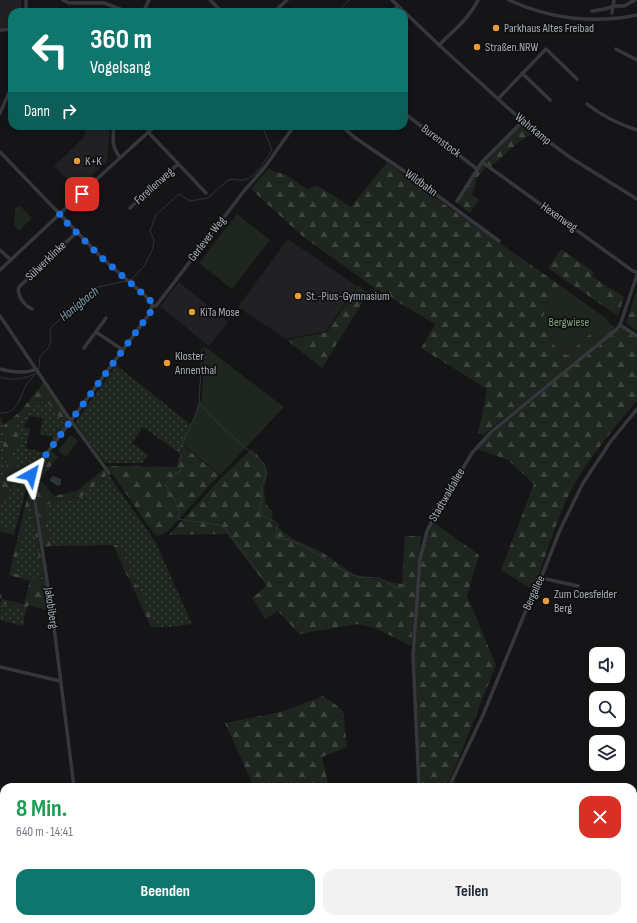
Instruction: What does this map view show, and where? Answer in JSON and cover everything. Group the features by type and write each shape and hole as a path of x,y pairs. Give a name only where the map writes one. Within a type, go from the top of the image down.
{"street":[{"path":"63,0 69,2 108,2 120,8"},
{"path":"210,0 218,8"},
{"path":"278,8 287,0"},
{"name":"Wahrkamp","path":"392,0 398,6"},
{"path":"439,45 463,22 472,11 478,0"},
{"path":"509,0 543,12 570,18 606,19 637,16"},
{"path":"612,13 614,0"},
{"path":"592,11 614,6 624,6 635,0"},
{"name":"Wahrkamp","path":"408,16 530,128 571,158 637,199"},
{"path":"498,99 546,49 577,79"},
{"path":"616,49 637,60"},
{"path":"522,74 550,100"},
{"path":"0,113 8,97"},
{"path":"587,104 599,113 618,123 637,130"},
{"name":"Burenstock","path":"408,116 477,169"},
{"path":"457,201 482,162 522,121"},
{"path":"114,130 113,147 120,158"},
{"path":"0,270 150,130"},
{"name":"Gerlever Weg","path":"31,475 150,313 152,306 156,306 240,196 265,168 291,130"},
{"name":"Wildbahn","path":"346,130 499,241"},
{"name":"Forellenweg","path":"148,132 206,192"},
{"path":"0,152 102,258 150,300 152,306"},
{"name":"Hexenweg","path":"482,162 637,274"},
{"name":"Forellenweg","path":"130,208 178,164"},
{"name":"Sülwerklinke","path":"32,309 26,307 18,292 19,287 76,232"},
{"path":"0,250 11,260"},
{"path":"637,274 620,325 637,336"},
{"path":"0,316 71,421 109,473"},
{"path":"84,348 106,318"},
{"name":"Stadtwaldallee","path":"419,783 413,655 420,559 426,531 464,466 481,442 620,325"},
{"path":"96,332 123,350"},
{"path":"0,369 20,372 37,371"},
{"name":"Bergallee","path":"451,783 483,715 521,620 541,578 560,530 583,484 611,441 637,409"},
{"name":"Jakobiberg","path":"31,475 54,627 73,783"},
{"path":"541,578 578,586"},
{"path":"0,666 60,681"}],"shaded area":[{"path":"0,0 21,0 21,8 8,8 8,27 0,28"},
{"path":"86,130 110,130 107,161 77,190 54,166 83,138"},
{"name":"St.-Pius-Gymnasium","path":"288,239 357,286 326,331 286,339 238,307"},
{"path":"179,282 228,322 209,346 160,306"},
{"path":"53,476 61,479 61,484 58,486 50,481"}],"green space":[{"path":"523,123 533,132 489,168 486,166 477,178 472,195 479,200 470,213 457,203 477,170"},
{"path":"387,162 448,207 561,286 546,304 543,319 550,339 557,349 567,355 592,332 609,323 616,328 483,435 478,433 487,389 421,348 435,324 376,289 301,235 251,189 269,168 276,172 285,174 307,189 318,186 351,207"},
{"path":"20,206 32,218 19,231 14,225 15,208"},
{"path":"237,214 270,240 232,289 199,263"},
{"path":"561,249 594,272 592,276 624,297 618,316 548,268"},
{"path":"358,286 368,293 322,368 287,340 327,332"},
{"name":"Bergwiese","path":"561,286 607,319 609,323 592,332 567,355 557,349 550,339 543,319 546,304"},
{"path":"637,289 637,331 626,323"},
{"path":"622,327 637,339 637,401 588,462 572,489 556,524 533,590 501,570 534,484 508,460 477,449 492,433"},
{"path":"204,346 284,407 220,475 182,444 202,398"},
{"path":"116,365 190,424 179,453 143,427 132,443 148,455 142,463 105,463 75,423"},
{"path":"43,383 70,421 66,426 45,399 16,425 19,442 11,452 16,466 7,502 0,506 0,492 7,465 3,451 4,425 21,411"},
{"path":"45,399 66,426 53,443 51,442 53,437 40,434 43,418 30,416 24,427 30,429 26,448 45,453 30,475 15,531 0,527 0,506 7,502 11,452 19,442 16,425"},
{"path":"0,416 4,425 3,451 7,465 0,492"},
{"path":"70,435 78,441 66,457 58,451"},
{"path":"182,445 219,475 167,532 158,536 154,534 107,466 177,467"},
{"path":"252,449 267,469 268,473 264,487 265,503 272,511 273,523 291,538 320,551 355,575 402,584 405,536 421,536 411,646 375,628 358,624 299,634 278,611 265,619 252,598 267,586 227,534 169,535 221,478"},
{"path":"51,451 58,457 40,480 54,496 77,491 104,469 108,474 81,497 45,505 51,546 44,547 33,475"},
{"path":"108,474 156,543 192,624 171,627 156,627 118,545 51,546 45,505 81,497"},
{"path":"30,485 50,611 28,605 25,615 23,608 4,604 0,615 0,604 2,599 24,604 30,581 9,575","holes":["30,502 43,581 13,573"]},
{"path":"30,500 44,581 13,573"},
{"path":"433,522 479,555 467,596 496,665 448,783 421,783 414,646 421,560 427,536"},
{"path":"0,527 15,531 14,535 0,532"},
{"path":"113,545 118,545 156,627 151,627"},
{"path":"4,604 23,608 25,615 23,626 0,620 0,615"},
{"path":"323,696 343,711 347,747 322,757 328,783 252,783 225,723 281,712"}],"waterway":[{"name":"Honigbach","path":"341,8 349,0"},
{"name":"Honigbach","path":"129,280 132,279 145,265 153,248 154,240 150,231 156,215 179,194 190,201 208,198 228,180 244,180 257,172 272,150 264,130"},
{"name":"Honigbach","path":"38,370 40,357 49,347 51,340 50,330 54,324 79,305 98,287 126,281"},
{"path":"202,349 199,403 220,425 264,464 266,475 261,487 262,501 259,508 261,514 278,524 275,538 296,543 353,575 381,579 400,589 404,587 406,581"},
{"name":"Honigbach","path":"0,377 18,379 28,377 36,373"},
{"name":"Honigbach","path":"0,413 6,413 15,408 27,384 35,374"},
{"path":"199,403 196,414 180,448 179,452 182,456 180,459 181,471 176,473 165,485 168,489 168,495 175,499 180,512 178,519 219,525 225,528 269,586"}],"place":[{"name":"Parkhaus Altes Freibad","path":"496,28"},
{"name":"Straßen.NRW","path":"477,47"},
{"name":"K+K","path":"77,161"},
{"name":"St.-Pius-Gymnasium","path":"298,296"},
{"name":"KiTa Mose","path":"192,312"},
{"name":"Kloster Annenthal","path":"167,363"},
{"name":"Zum Coesfelder Berg","path":"546,601"}],"route":[{"path":"31,475 150,313 152,306 150,300 102,258 59,215 82,194"}]}
